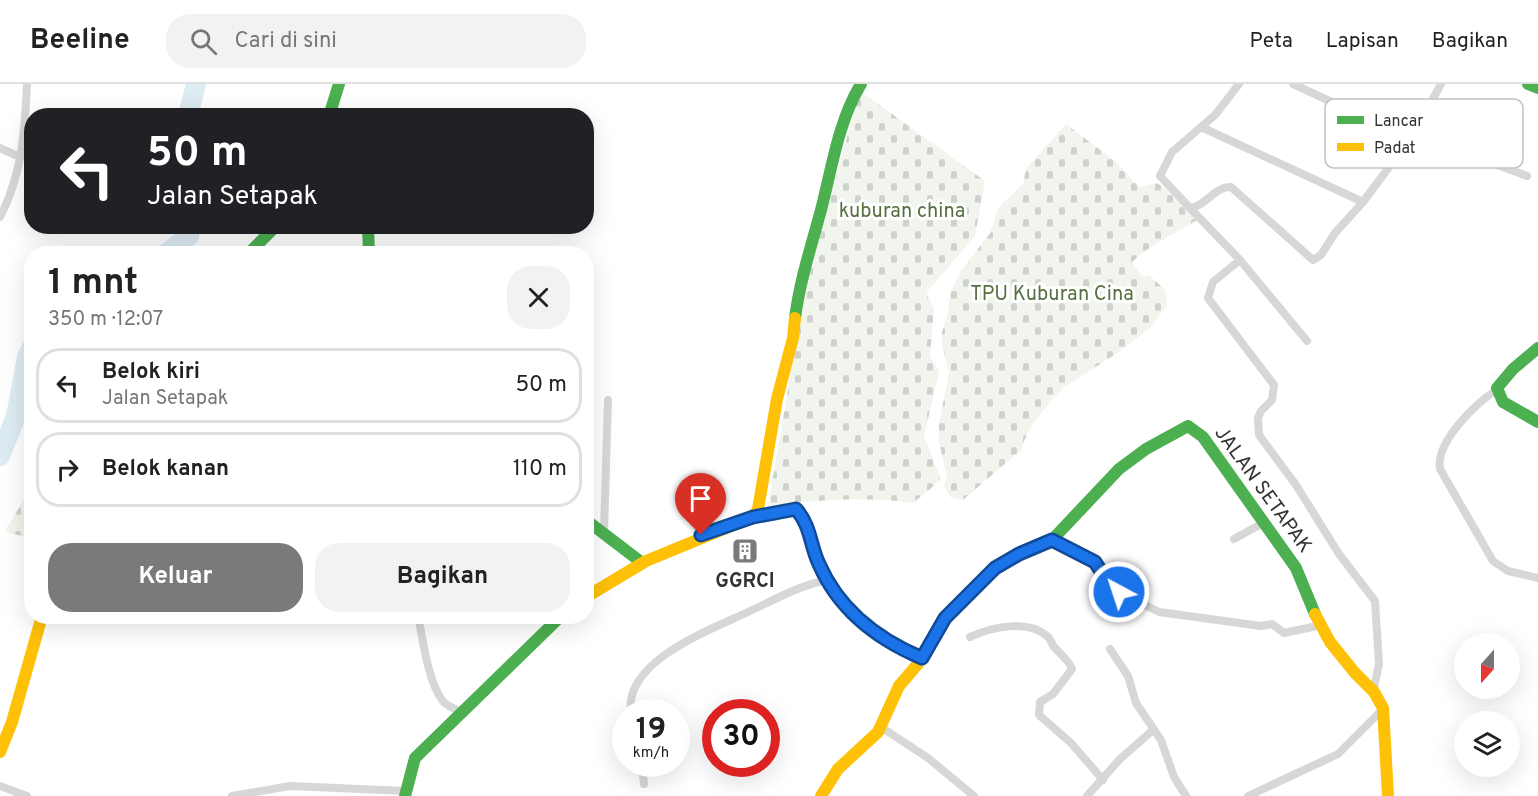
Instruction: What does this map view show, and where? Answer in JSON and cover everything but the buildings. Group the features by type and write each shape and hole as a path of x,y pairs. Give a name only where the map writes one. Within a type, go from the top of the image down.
{"street":[{"path":"27,84 27,108"},
{"path":"332,108 339,84"},
{"path":"753,517 758,509 777,399 793,338 800,280 847,107 861,84"},
{"path":"1239,84 1235,92 1173,152 1160,176 1240,260 1307,341"},
{"path":"1293,84 1328,99"},
{"path":"1433,99 1441,84"},
{"path":"1528,84 1538,88"},
{"path":"1201,127 1363,202"},
{"path":"0,217 11,194 24,134"},
{"path":"0,148 20,157"},
{"path":"1190,208 1197,207 1222,189 1232,187 1313,260 1321,255 1335,233 1363,202 1388,168"},
{"path":"1505,168 1527,176"},
{"path":"256,246 268,234"},
{"path":"1240,260 1213,282 1208,298 1274,385 1272,400 1261,411 1258,418 1259,435 1296,485 1339,554 1375,602 1379,664 1374,688"},
{"path":"1538,348 1513,369 1500,383 1497,390 1482,399 1444,444 1439,456 1440,469 1493,561 1508,571 1538,578"},
{"path":"1497,390 1503,402 1538,422"},
{"path":"604,532 608,400"},
{"name":"JALAN SETAPAK","path":"821,796 838,769 880,728 898,686 922,658 945,618 995,568 1019,554 1052,540 1102,484 1119,469 1146,449 1188,426 1203,437 1300,574 1326,636 1355,673 1374,688 1383,708 1388,796"},
{"path":"594,592 641,562 679,543 753,517 796,509 807,525 817,562 843,605 866,626 900,649 922,658"},
{"path":"1234,539 1263,523"},
{"path":"594,525 641,562"},
{"path":"1052,540 1095,562 1109,584 1119,592 1159,612 1261,626 1272,624 1284,633 1322,625"},
{"path":"632,699 632,693 653,665 672,649 792,590 826,580"},
{"path":"0,752 12,722 40,624"},
{"path":"420,624 430,669 439,695 443,702 462,713"},
{"path":"232,796 290,786 405,794 415,758 553,624"},
{"path":"970,637 988,630 1022,626 1037,629 1050,638 1054,647 1072,669 1053,694 1040,702 1039,715 1071,743 1103,780"},
{"path":"1110,649 1125,670 1136,703 1164,746 1174,777 1186,796"},
{"path":"1251,795 1338,754 1383,708"},
{"path":"880,728 928,758 974,796"},
{"path":"1087,796 1120,759 1153,730"},
{"path":"643,777 644,784"},
{"path":"0,786 27,796"}],"green space":[{"name":"kuburan china","path":"860,91 985,181 975,236 926,293 934,309 930,356 939,372 924,436 941,480 913,503 840,500 768,506 806,285"},
{"name":"TPU Kuburan Cina","path":"1066,124 1115,161 1139,187 1157,183 1176,197 1197,220 1155,244 1132,262 1142,276 1149,275 1165,290 1167,305 1150,328 1119,352 1063,388 1028,431 1021,450 963,500 950,497 944,485 947,477 939,442 939,423 949,373 942,345 942,332 948,314 950,293 961,271 991,232 998,208 1023,184 1026,169"},
{"path":"24,499 24,536 5,532"}],"waterway":[{"path":"190,108 196,84"},
{"path":"176,246 189,234"},
{"path":"0,456 16,416 24,373"}],"traffic: fast":[{"path":"332,108 339,84"},
{"path":"795,318 803,277 837,146 847,114 861,84"},
{"path":"1528,84 1538,88"},
{"path":"256,246 268,234"},
{"path":"368,234 369,246"},
{"path":"1538,348 1513,369 1497,388 1503,402 1538,422"},
{"path":"1022,553 1052,540 1119,469 1146,449 1188,426 1203,437 1296,568 1315,614"},
{"path":"594,526 641,562"},
{"path":"405,796 415,758 553,624"}],"traffic: slow":[{"path":"594,592 646,561 753,517 758,509 777,399 793,338 795,318"},
{"path":"821,796 838,769 878,732 899,686 922,659 945,618 995,568 1022,553"},
{"path":"1315,614 1330,642 1374,692 1383,708 1388,796"},
{"path":"0,752 12,722 40,624"}],"place":[{"name":"GGRCI","path":"745,551"}],"route":[{"path":"701,535 753,517 796,509 804,517 811,533 817,562 837,598 866,626 900,649 922,658 945,618 995,568 1019,554 1052,540 1060,547 1095,562 1109,584 1119,592"}]}
